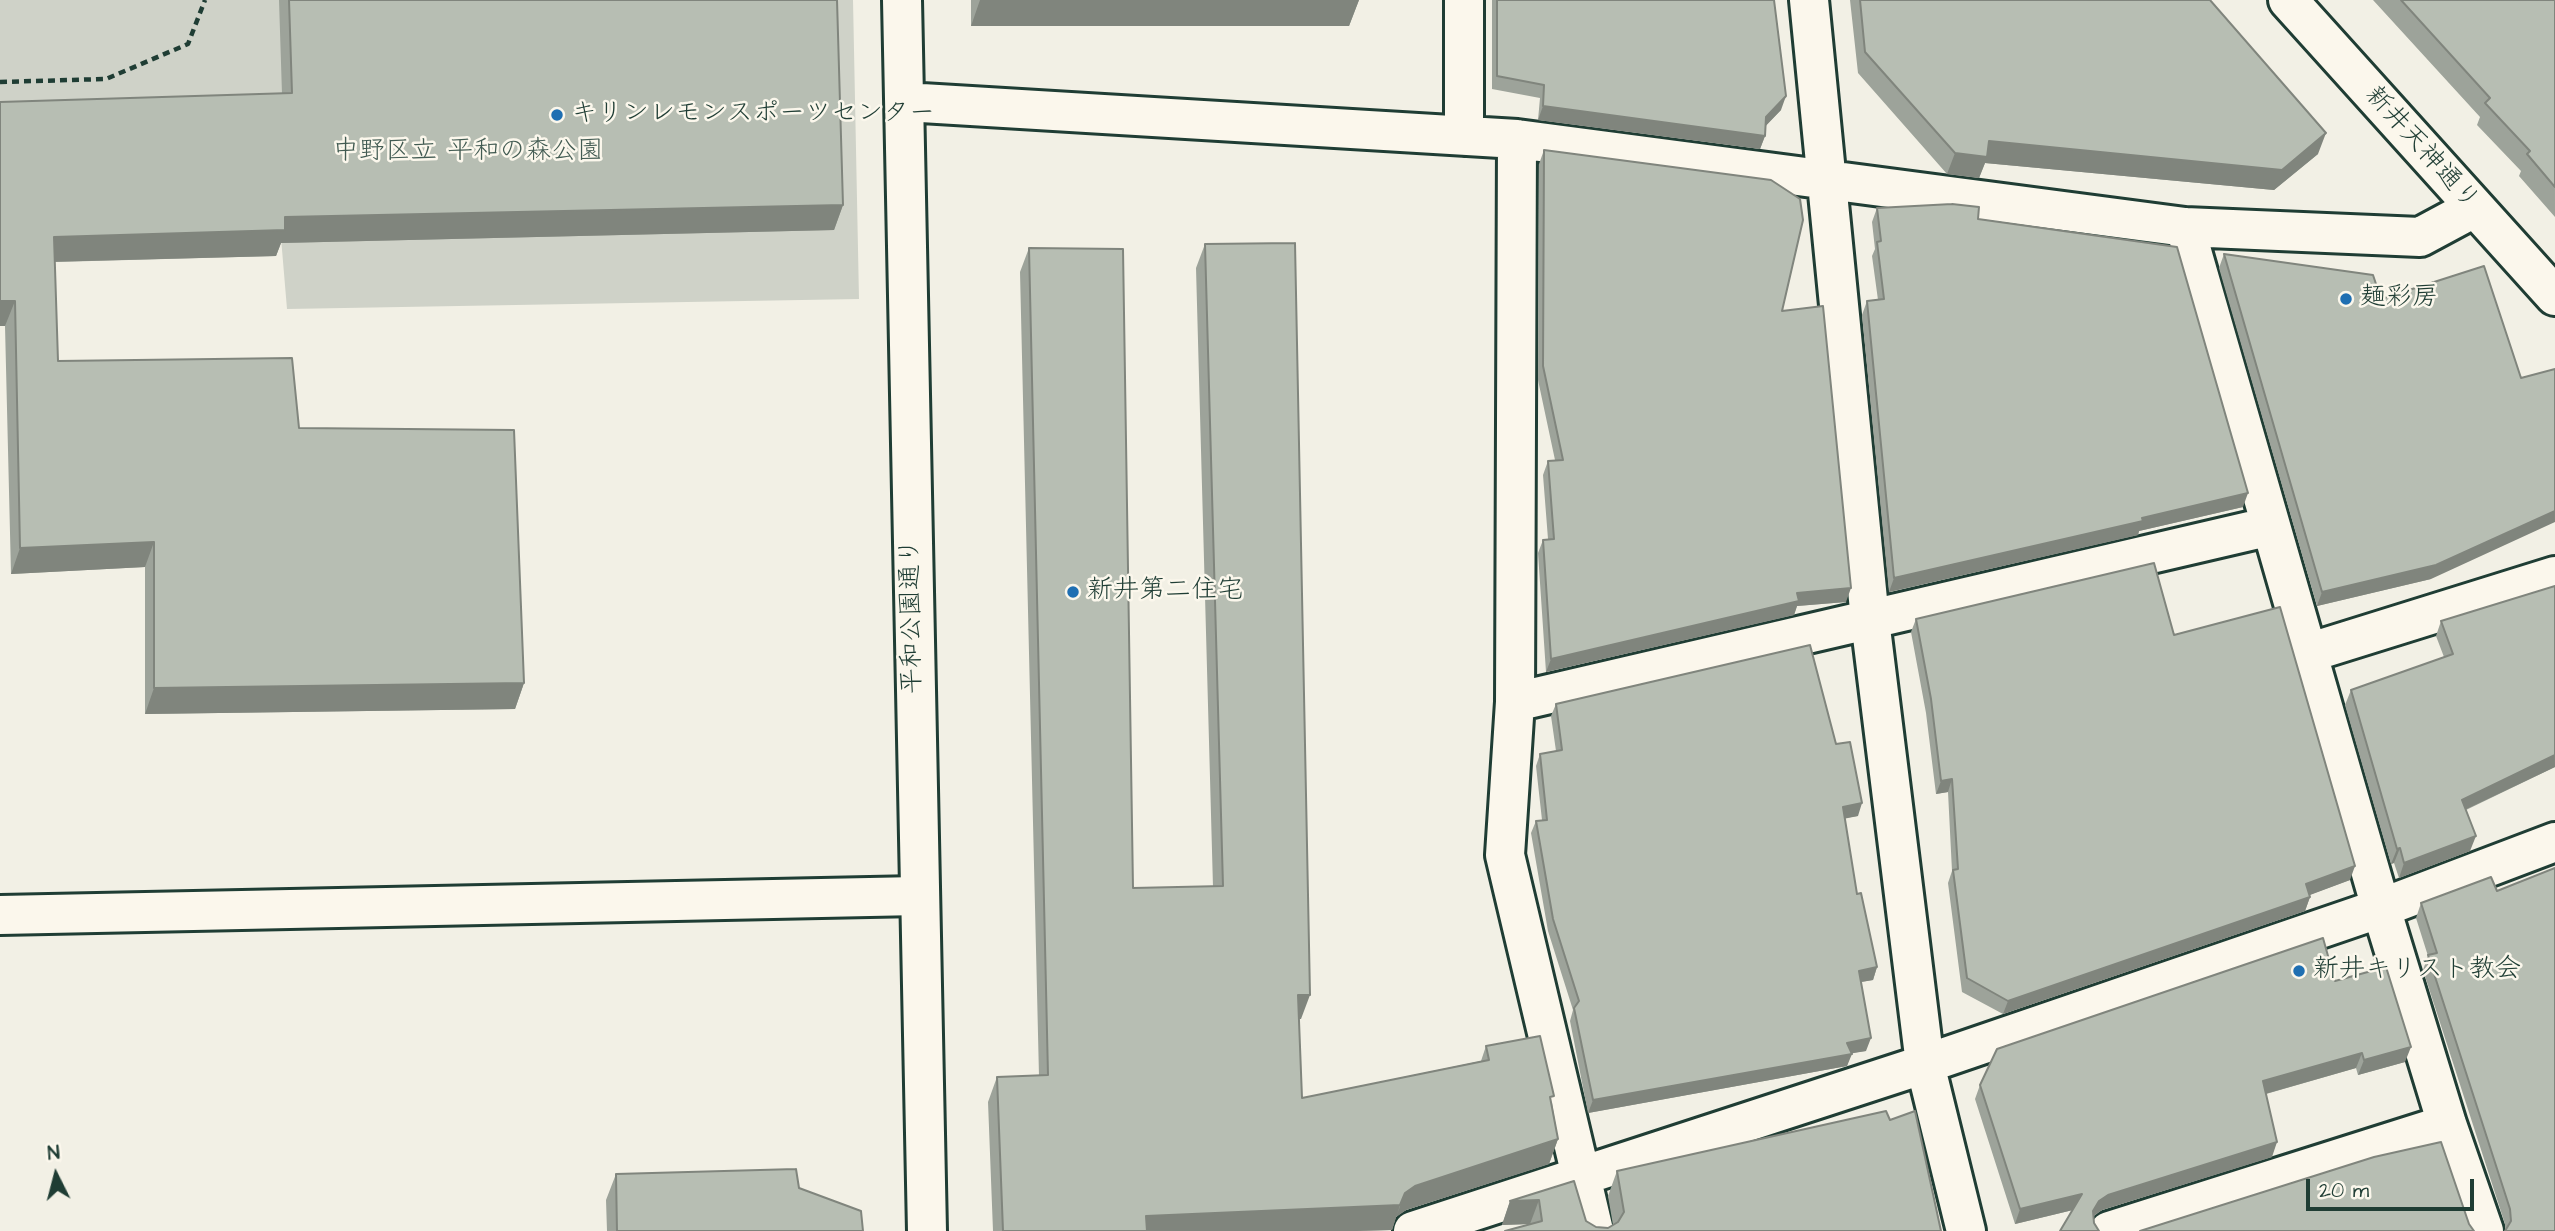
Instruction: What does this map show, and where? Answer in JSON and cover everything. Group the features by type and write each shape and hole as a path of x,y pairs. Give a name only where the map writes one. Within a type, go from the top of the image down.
{"street":[{"name":"平和公園通り","path":"902,0 918,896 927,1231"},
{"path":"1464,0 1464,136"},
{"path":"1809,0 1824,178 1870,620 1925,1064 1966,1231"},
{"name":"新井天神通り","path":"2288,0 2555,296"},
{"path":"905,102 1517,139 2185,227 2420,237 2474,208"},
{"path":"1517,139 1515,702 1505,855 1594,1231"},
{"path":"2185,227 2381,908 2447,1124 2484,1231"},
{"path":"1515,702 2271,526"},
{"path":"2308,653 2555,576"},
{"path":"1413,1231 1925,1064 2381,908 2555,842"},
{"path":"0,915 918,896"},
{"path":"2109,1231 2447,1124"}],"path":[{"path":"0,82 106,79 188,44 205,0"}],"green space":[{"name":"中野区立 平和の森公園","path":"0,0 853,0 859,299 287,309 270,107 0,114"}],"building":[{"path":"289,0 837,0 843,205 285,217 285,230 54,237 58,361 292,358 299,428 514,430 524,683 154,688 154,542 20,548 15,301 0,301 0,102 292,93"},
{"path":"1497,0 1774,0 1786,96 1766,117 1765,136 1543,106 1544,85 1497,76"},
{"path":"1860,0 2210,0 2326,133 2282,170 1989,141 1987,157 1955,153 1865,52"},
{"path":"2401,0 2555,0 2555,187 2527,154 2530,151 2485,103 2490,98"},
{"path":"1544,150 1771,180 1800,199 1803,220 1782,311 1823,306 1851,588 1797,593 1799,601 1551,659 1543,540 1554,539 1548,461 1563,460 1543,366"},
{"path":"1952,204 1979,207 1978,219 2177,247 2248,493 2142,518 2143,521 1894,578 1867,301 1884,299 1877,242 1881,241 1877,208"},
{"path":"1295,243 1310,995 1298,995 1302,1098 1489,1060 1486,1046 1540,1036 1554,1096 1550,1097 1558,1139 1415,1186 1405,1193 1400,1205 1146,1216 1147,1231 1003,1231 997,1077 1048,1075 1029,248 1123,249 1133,888 1223,886 1205,244"},
{"path":"2224,254 2373,275 2381,299 2484,266 2521,378 2555,369 2555,511 2436,565 2322,592"},
{"path":"2154,563 2174,635 2280,607 2355,866 2306,884 2310,897 2008,1001 1967,978 1953,870 1958,869 1952,779 1941,781 1931,699 1916,619"},
{"path":"2555,586 2555,755 2462,800 2476,836 2404,863 2400,848 2397,849 2351,690 2453,654 2441,621"},
{"path":"1810,645 1836,744 1850,742 1862,803 1843,807 1857,894 1861,893 1877,967 1859,971 1871,1038 1847,1043 1852,1054 1593,1100 1574,1008 1579,1001 1553,919 1536,821 1547,820 1540,754 1562,750 1556,704"},
{"path":"2555,868 2555,1231 2505,1231 2511,1221 2510,1209 2428,955 2437,953 2421,903 2491,877 2497,891"},
{"path":"2323,938 2335,981 2386,967 2411,1047 2364,1060 2362,1053 2263,1081 2277,1142 2108,1195 2099,1201 2093,1211 2094,1223 2099,1231 2060,1231 2082,1194 2020,1209 1980,1085 1997,1049"},
{"path":"1886,1111 1890,1120 1915,1111 1941,1231 1505,1231 1542,1221 1539,1200 1510,1201 1574,1181 1586,1221 1596,1227 1608,1228 1618,1222 1624,1212 1617,1171"},
{"path":"2441,1142 2469,1224 2474,1231 2140,1231 2374,1157"},
{"path":"796,1169 799,1188 861,1211 863,1231 617,1231 616,1174"}],"place":[{"name":"キリンレモンスポーツセンター","path":"557,115"},
{"name":"麺彩房","path":"2346,299"},
{"name":"新井第二住宅","path":"1073,592"},
{"name":"新井キリスト教会","path":"2299,971"}]}
